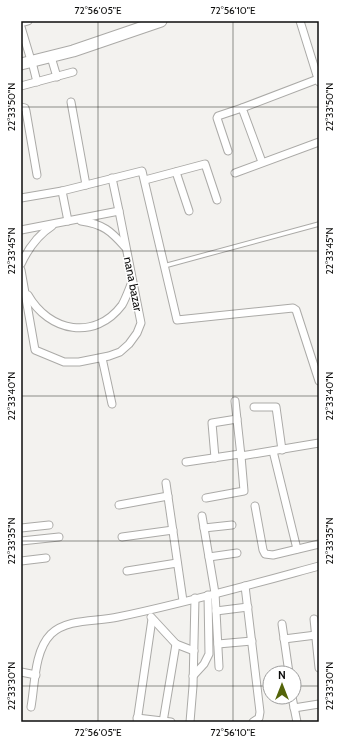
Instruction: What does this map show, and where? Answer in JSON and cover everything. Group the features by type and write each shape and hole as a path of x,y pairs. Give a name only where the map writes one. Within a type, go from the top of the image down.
{"main road":[{"path":"21,64 28,60 140,21"},
{"path":"28,60 51,57 73,51 161,21"}],"street":[{"path":"21,23 28,21"},
{"path":"228,151 217,118 218,116 318,80 300,21"},
{"path":"21,27 28,60 37,82"},
{"path":"51,57 57,76"},
{"path":"21,86 73,72"},
{"path":"71,102 86,185"},
{"path":"21,107 25,108 26,111 37,175"},
{"path":"242,108 262,162"},
{"path":"235,173 319,142"},
{"path":"145,180 205,164 217,200"},
{"path":"21,198 62,191 142,171 177,320 293,308 296,310 319,381"},
{"path":"176,172 189,210"},
{"name":"nana bazar","path":"21,270 35,350 64,362 79,362 102,358 120,352 137,333 141,323 112,178"},
{"path":"62,191 71,220"},
{"path":"21,230 119,211"},
{"path":"71,220 92,222 108,229 125,247"},
{"path":"21,264 25,254 43,232 58,223"},
{"path":"25,290 33,303 43,314 55,323 73,329 93,326 109,318 122,304 132,282"},
{"path":"102,358 112,404"},
{"path":"206,498 244,491 235,401"},
{"path":"254,407 274,405 276,407 282,450"},
{"path":"215,458 212,423 237,419"},
{"path":"186,462 319,444"},
{"path":"273,451 297,549"},
{"path":"166,483 183,601"},
{"path":"119,505 168,496"},
{"path":"255,506 265,554 273,555 319,544"},
{"path":"193,676 204,664 209,654 211,594 209,557 202,516"},
{"path":"21,528 49,525"},
{"path":"204,528 232,525"},
{"path":"122,537 173,530"},
{"path":"21,541 59,537"},
{"path":"209,557 237,553"},
{"path":"21,561 46,558"},
{"path":"127,571 178,563"},
{"path":"31,706 42,648 52,633 70,624 117,618 319,566"},
{"path":"245,586 260,712 259,718 253,722"},
{"path":"211,594 216,611 219,667"},
{"path":"190,722 195,598"},
{"path":"216,611 248,607"},
{"path":"146,610 152,619 176,644 194,651"},
{"path":"152,619 137,720 166,722 176,644"},
{"path":"314,619 319,668"},
{"path":"282,624 288,665"},
{"path":"284,639 316,635"},
{"path":"218,644 252,641"},
{"path":"21,672 36,675"},
{"path":"294,708 319,704"},
{"path":"293,705 297,722"}],"lane":[{"path":"164,266 319,224"}]}
